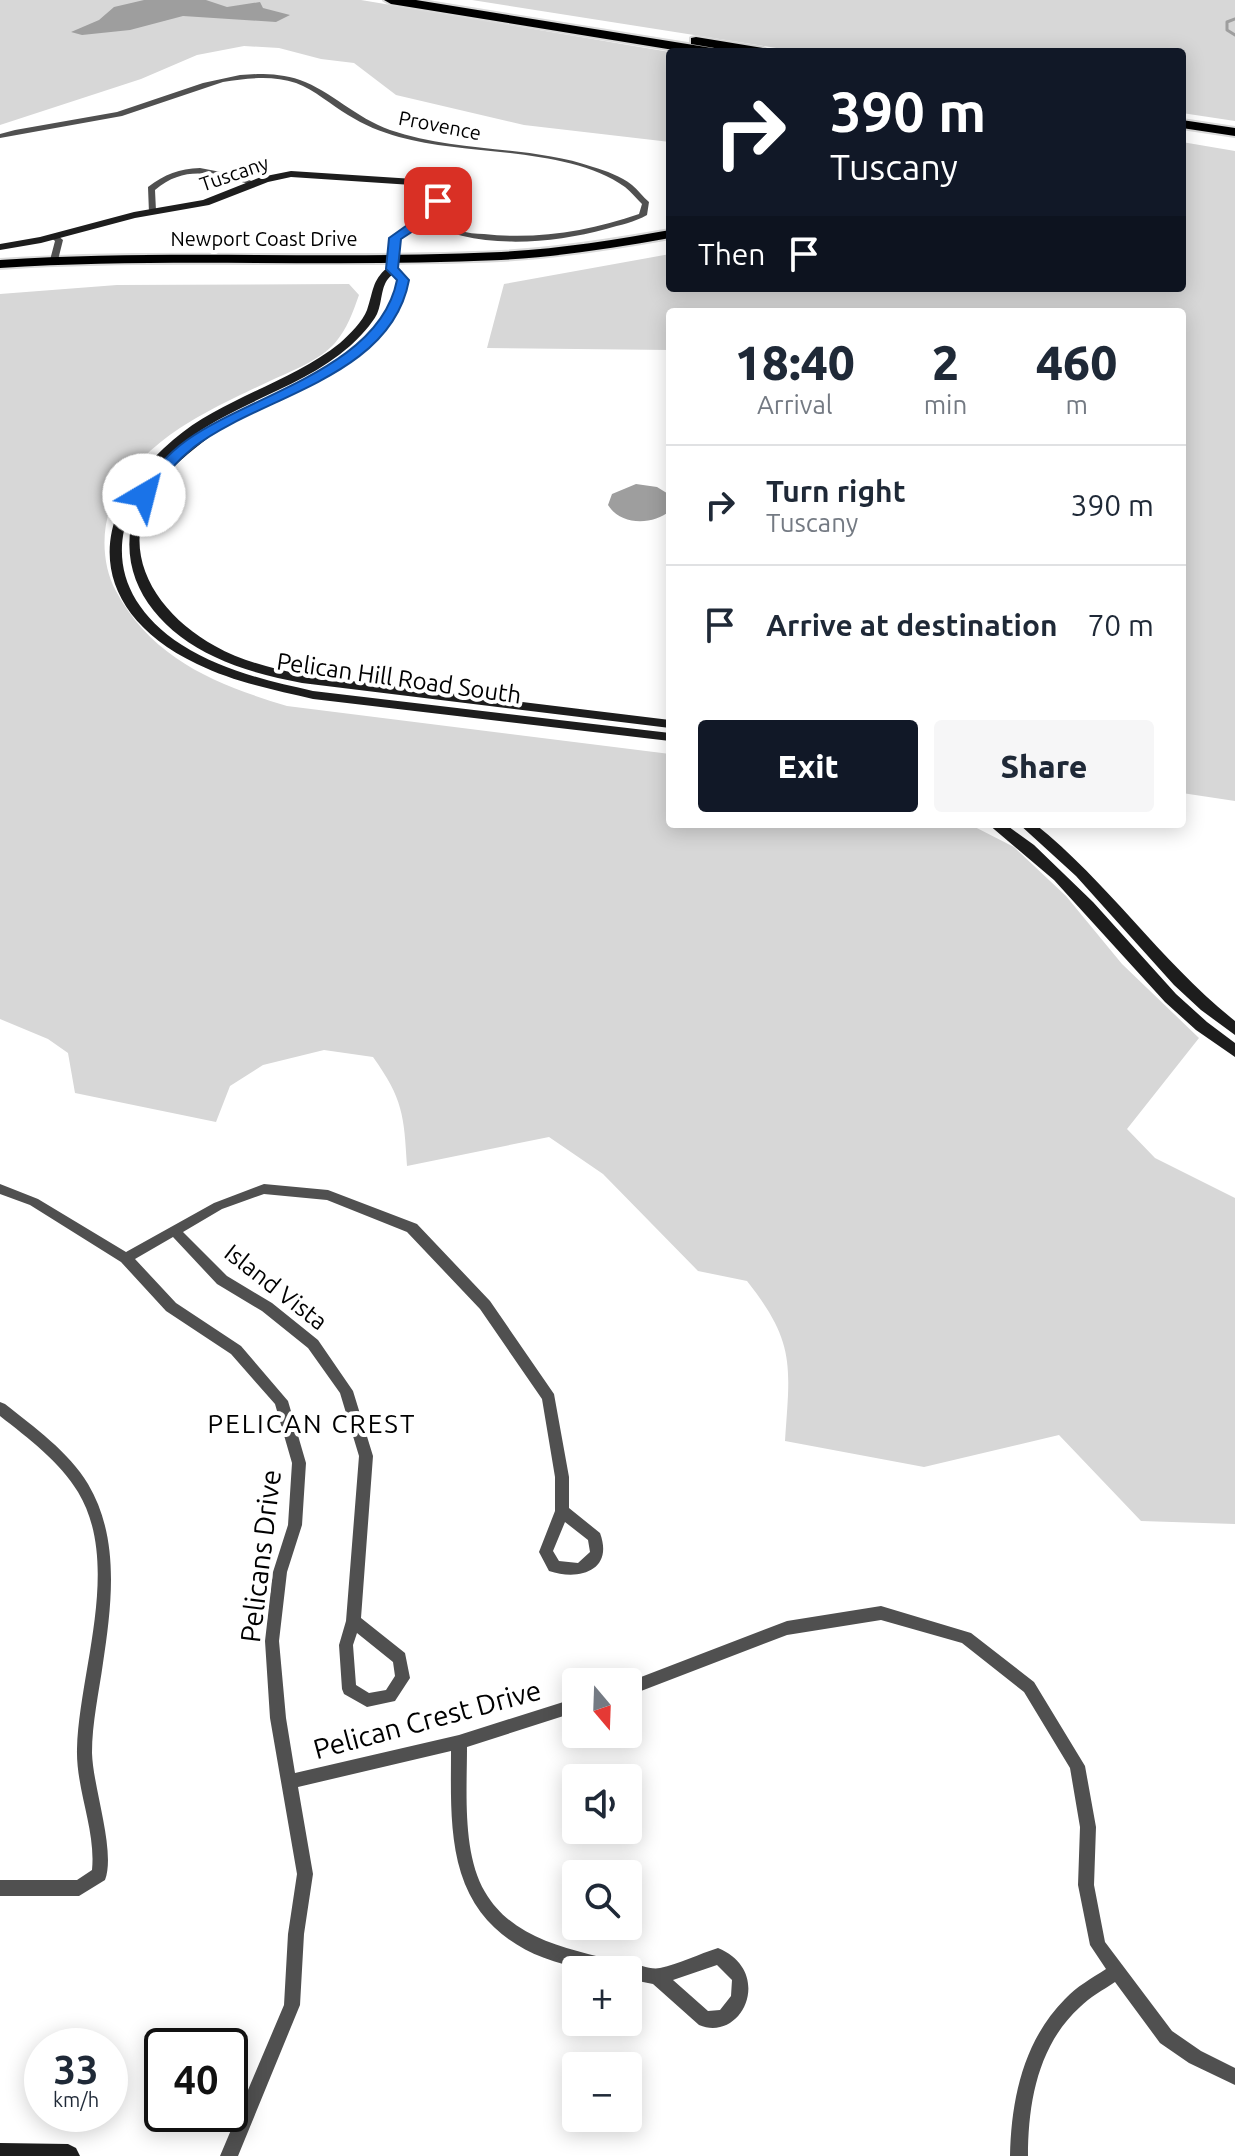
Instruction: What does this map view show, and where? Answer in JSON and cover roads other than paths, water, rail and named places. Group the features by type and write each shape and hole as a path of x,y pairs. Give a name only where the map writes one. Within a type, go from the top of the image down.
{"highway":[{"path":"391,0 687,48"},
{"path":"445,0 739,48"},
{"path":"1186,125 1235,132"}],"main road":[{"name":"Newport Coast Drive","path":"0,276 393,263 562,252 666,235"},
{"name":"Newport Coast Drive","path":"0,264 54,260 564,263 666,247"}],"street":[{"name":"Provence","path":"0,136 116,115 223,79 271,76 309,84 352,115 407,137 576,164 621,182 639,193 646,204 643,215 624,222 544,236 498,239 459,233 422,219"},
{"path":"152,211 151,189 165,175 184,169 256,184"},
{"name":"Tuscany","path":"0,247 54,237 152,211 205,203 278,175 306,173 414,182 434,193 438,201 435,210 422,219"},
{"path":"393,263 395,238 422,219"},
{"path":"54,237 59,240 54,260"},
{"name":"Pelican Hill Road South","path":"666,724 302,679 257,668 208,648 160,611 145,590 133,562 133,530 144,495 161,469 212,423 328,371 367,345 399,299 403,280 393,263 381,278 381,294 372,316 333,356 212,423 147,467 128,494 115,533 115,569 128,600 145,624 171,644 217,668 259,683 313,695 666,737"},
{"path":"1000,828 1052,866 1179,1009 1234,1048"},
{"path":"1031,828 1094,881 1188,993 1230,1026"},
{"path":"1209,1032 1230,1026"},
{"name":"Pelicans Drive","path":"0,1189 34,1202 126,1258 171,1307 236,1350 281,1401 299,1463 295,1525 280,1572 272,1641 278,1718 305,1874 296,1934 292,2005 229,2156"},
{"path":"126,1258 218,1206 264,1189 328,1195 412,1228 485,1305 549,1398 562,1477 562,1511"},
{"name":"Island Vista","path":"174,1230 222,1280 267,1307 313,1344 346,1391 366,1456 353,1621 346,1645 349,1689 367,1700 390,1696 403,1678 400,1658 353,1621"},
{"path":"0,1408 63,1463 85,1490 96,1517 103,1548 103,1592 84,1745 101,1856 99,1874 79,1888 0,1888"},
{"path":"642,1684 787,1628 881,1613 966,1638 1029,1687 1077,1766 1088,1827 1086,1885 1098,1945 1166,2037 1195,2057 1235,2077"},
{"name":"Pelican Crest Drive","path":"291,1781 459,1742 562,1709"},
{"path":"459,1742 460,1831 468,1873 487,1908 513,1934 564,1956"},
{"path":"642,1974 657,1977 705,2019 724,2018 739,2003 742,1981 731,1963 718,1956 657,1977"},
{"path":"1019,2156 1023,2104 1034,2057 1052,2026 1072,2002 1116,1972"},
{"path":"0,2155 68,2156"}],"waterway":[{"path":"1235,19 1227,22 1227,30 1235,35"}],"district":[{"name":"PELICAN CREST","path":"312,1423"}]}
